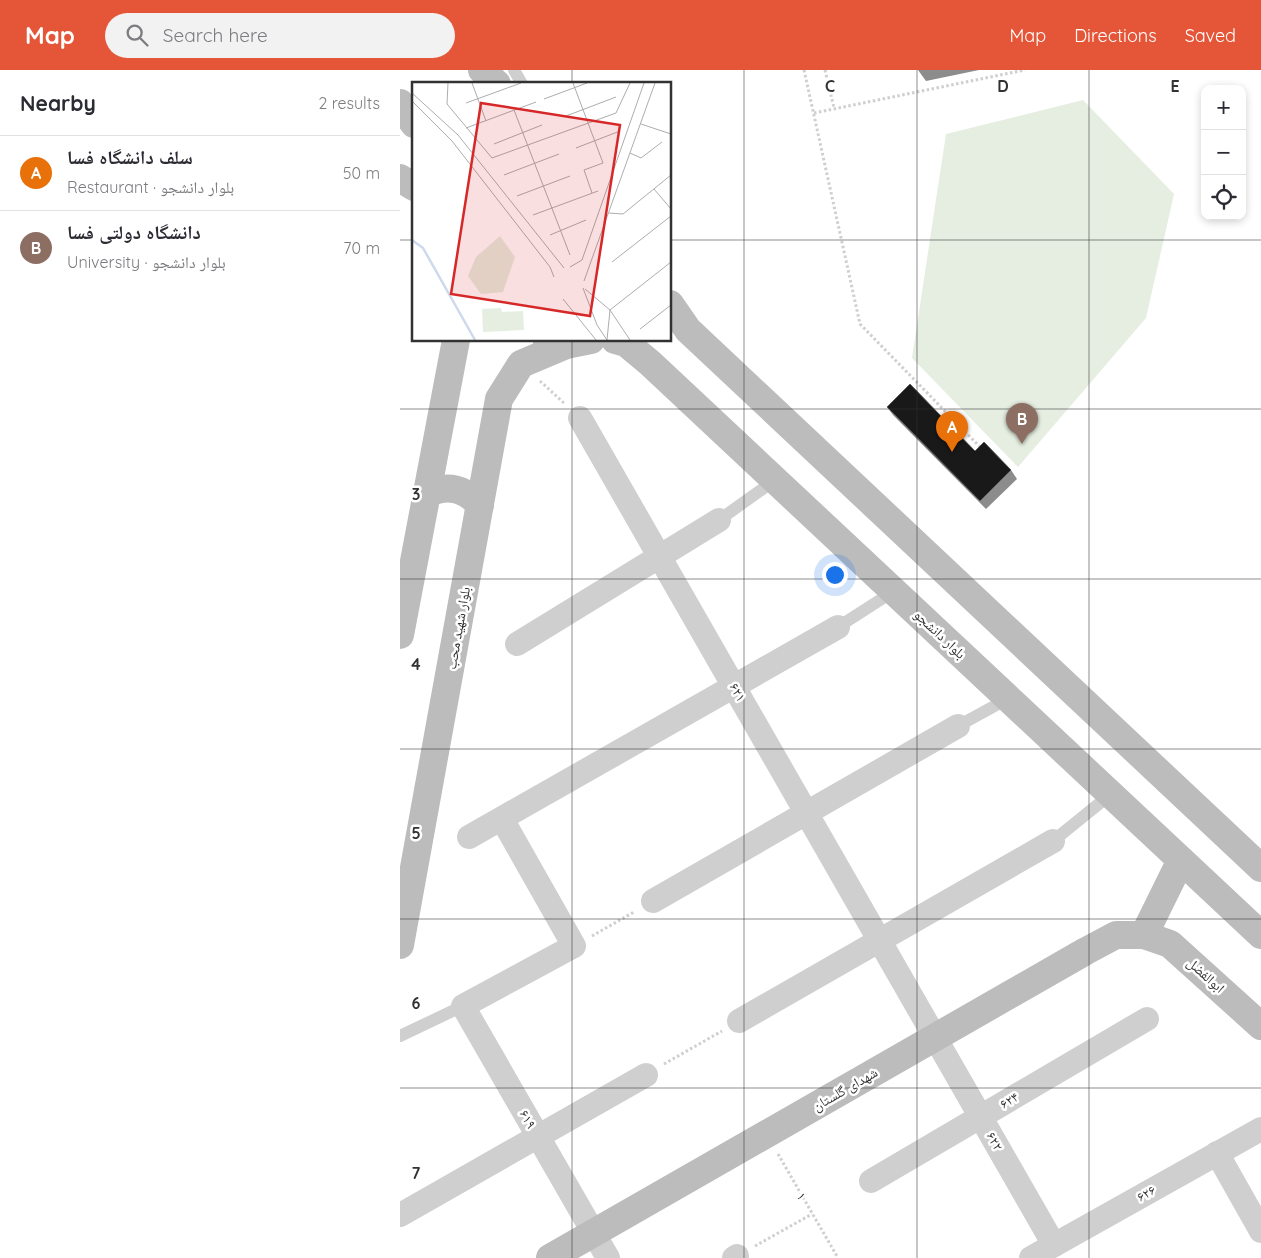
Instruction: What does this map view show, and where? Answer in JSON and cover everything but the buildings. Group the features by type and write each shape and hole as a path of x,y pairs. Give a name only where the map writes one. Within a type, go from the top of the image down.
{"main road":[{"path":"482,70 495,82"},
{"path":"400,103 412,121"},
{"path":"400,178 412,185"},
{"path":"671,305 688,330 1261,868"},
{"path":"400,635 456,341"},
{"path":"556,341 579,342"},
{"name":"بلوار دانشجو","path":"619,341 626,343 632,348 775,480 1261,935"},
{"path":"521,364 579,342"},
{"name":"بلوار شهید محب","path":"400,946 499,399 521,364"},
{"path":"427,494 436,490 455,489 473,498 480,506"},
{"path":"1144,935 1181,860"},
{"name":"شهدای گلستان","path":"550,1258 1116,935 1144,935"},
{"name":"ابوالفضل","path":"1144,935 1170,944 1261,1026"}],"street":[{"name":"۶۲۱","path":"580,418 936,1036"},
{"path":"517,644 719,520"},
{"path":"470,837 838,627"},
{"path":"654,901 958,726"},
{"path":"463,1006 574,946 502,819"},
{"path":"739,1021 1053,841"},
{"name":"۶۱۹","path":"463,1006 608,1258"},
{"name":"۶۲۴","path":"871,1181 1147,1018"},
{"name":"۶۲۲","path":"936,1036 1054,1245"},
{"path":"400,1215 646,1075"},
{"name":"۶۲۶","path":"1031,1258 1261,1129"},
{"path":"1218,1153 1261,1231"}],"lane":[{"path":"514,70 521,82"},
{"path":"719,520 775,480"},
{"path":"838,627 894,591"},
{"path":"958,726 1008,698"},
{"path":"1053,841 1111,794"},
{"path":"400,1036 463,1006"}],"path":[{"path":"804,70 860,324 986,454"},
{"path":"825,70 834,109"},
{"path":"814,113 1025,70"},
{"path":"521,364 580,418"},
{"path":"574,946 654,901"},
{"path":"646,1075 739,1021"},
{"name":"۱","path":"766,1134 838,1258"},
{"path":"736,1257 812,1214"}],"shaded area":[{"path":"1083,100 1174,194 1146,318 1018,467 912,358 946,134"}],"place":[{"name":"دانشگاه دولتی فسا","path":"1022,444"},
{"name":"سلف دانشگاه فسا","path":"952,452"}]}
